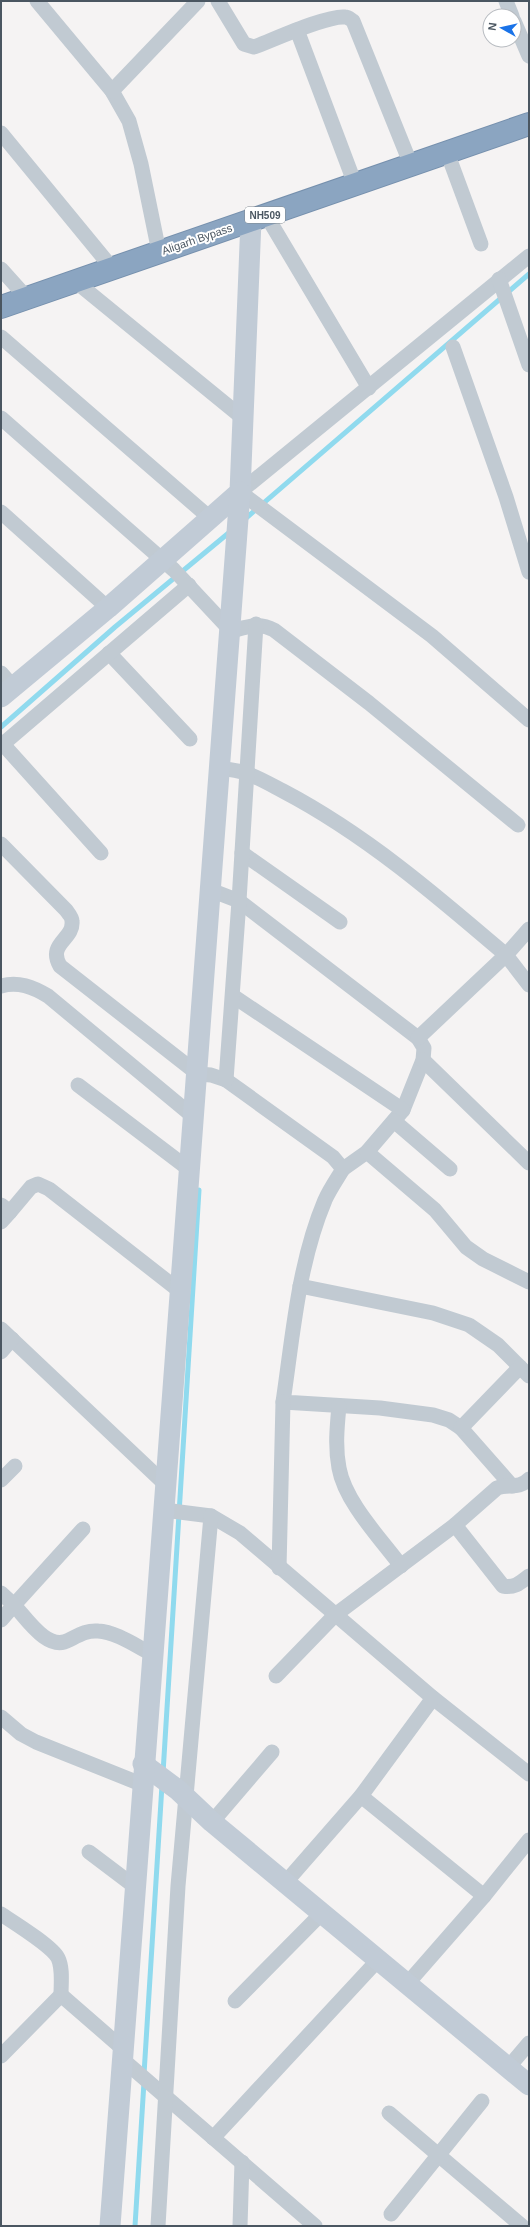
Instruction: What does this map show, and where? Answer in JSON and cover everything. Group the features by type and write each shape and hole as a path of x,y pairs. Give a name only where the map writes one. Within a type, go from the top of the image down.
{"highway":[{"name":"Aligarh Bypass","path":"1,307 447,152 528,127"}],"street":[{"path":"37,1 112,92 129,121 141,164 159,252"},
{"path":"112,92 198,1"},
{"path":"218,1 244,44 249,47 254,47 297,30 338,17 346,17 353,21 411,165"},
{"path":"297,30 355,184"},
{"path":"522,40 529,56"},
{"path":"1,133 112,268"},
{"path":"447,152 481,244"},
{"path":"259,217 369,388"},
{"path":"214,1077 213,891 234,770 243,628 255,502 244,419 259,217"},
{"path":"101,853 2,743 109,653 177,573 210,518 255,502 369,388 503,290 529,256"},
{"path":"1,268 27,298"},
{"path":"75,281 244,419"},
{"path":"503,290 529,366"},
{"path":"1,337 210,518"},
{"path":"453,347 506,497 529,572"},
{"path":"1,418 177,573 243,628 266,626 274,630 369,703 518,825"},
{"path":"255,502 432,636 529,720"},
{"path":"1,512 108,608"},
{"path":"5,686 108,608 177,573"},
{"path":"109,653 190,739"},
{"path":"110,2226 142,1774 152,1654 169,1510 165,1484 195,1118 214,1077 233,996 242,853 234,770"},
{"path":"234,770 305,803 366,842 433,892 506,955 529,985"},
{"path":"1,844 66,910 72,920 70,932 58,948 56,958 60,966 214,1077 333,1157 343,1168"},
{"path":"242,853 340,922"},
{"path":"213,891 239,901 418,1038 424,1048 423,1060 398,1116 367,1152 343,1168 326,1200 311,1242 300,1286 284,1402 279,1568"},
{"path":"418,1038 506,955 529,929"},
{"path":"1,986 19,984 33,988 48,996 195,1118"},
{"path":"233,996 398,1116 450,1169"},
{"path":"423,1060 529,1163"},
{"path":"78,1086 190,1170"},
{"path":"367,1152 435,1210 466,1247 483,1259 529,1282"},
{"path":"4,1213 31,1187 38,1184 49,1189 181,1292"},
{"path":"300,1286 433,1313 469,1325 498,1344 524,1371 461,1428"},
{"path":"1,1352 6,1334 165,1484"},
{"path":"284,1402 380,1408 433,1415 449,1420 461,1428 512,1486"},
{"path":"338,1406 336,1442 339,1470 349,1494 401,1566"},
{"path":"1,1480 15,1466"},
{"path":"276,1676 335,1615 455,1524 497,1488 518,1486 529,1479"},
{"path":"169,1510 211,1516 240,1533 279,1568 433,1698 529,1774"},
{"path":"158,2226 175,1788 211,1516"},
{"path":"455,1524 503,1586 510,1587 518,1585 529,1576"},
{"path":"1,1620 83,1529"},
{"path":"1,1593 48,1640 52,1642 66,1642 85,1632 98,1631 111,1634 152,1654"},
{"path":"286,1883 362,1796 433,1698"},
{"path":"1,1717 21,1734 36,1742 142,1774 175,1788 212,1822 529,2085"},
{"path":"212,1822 272,1752"},
{"path":"362,1796 484,1896"},
{"path":"407,1984 484,1896 529,1840"},
{"path":"89,1852 134,1886"},
{"path":"235,2002 322,1913"},
{"path":"1,1914 50,1949 57,1957 60,1969 61,1995 122,2054 146,2082 242,2162 315,2226"},
{"path":"213,2138 378,1960"},
{"path":"1,2056 61,1995"},
{"path":"508,2068 529,2043"},
{"path":"391,2214 482,2101"},
{"path":"389,2113 522,2226"},
{"path":"240,2226 242,2162"}],"waterway":[{"path":"245,519 529,274"},
{"path":"1,727 115,627 231,531"},
{"path":"163,1773 199,1190"},
{"path":"144,2074 162,1785"},
{"path":"135,2226 144,2082"}]}
